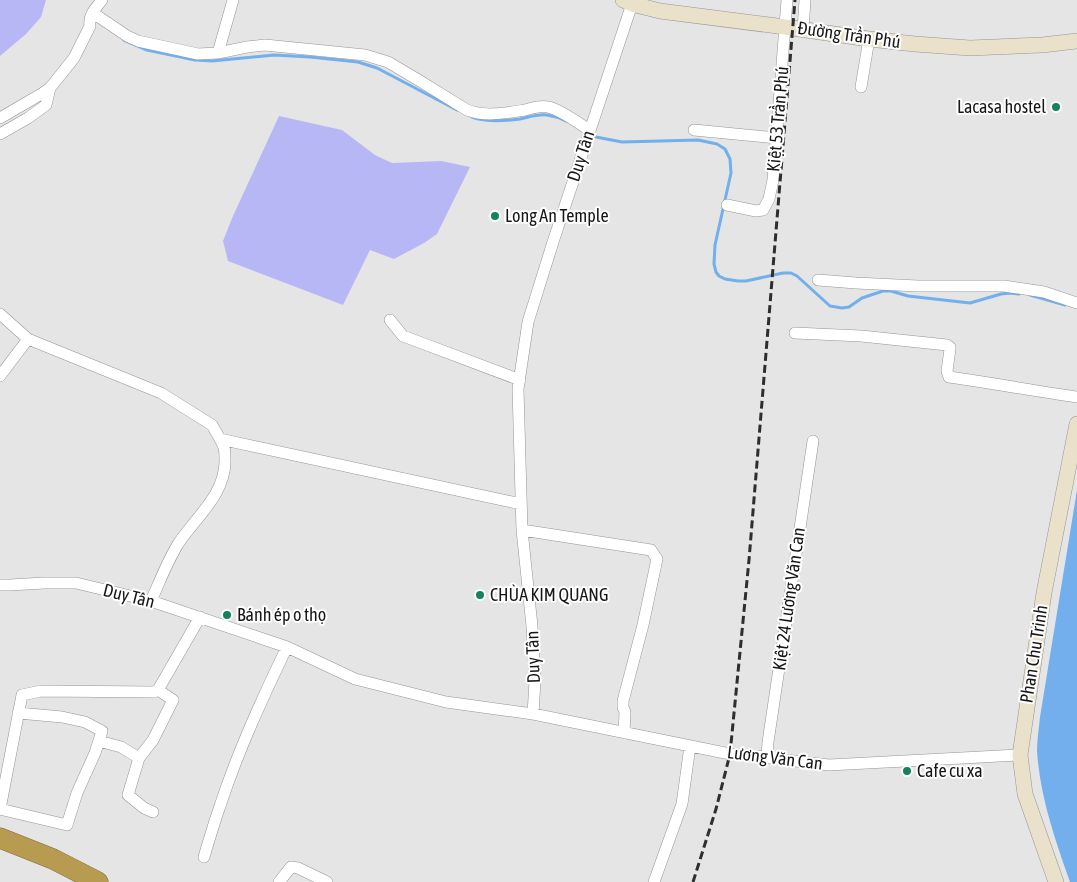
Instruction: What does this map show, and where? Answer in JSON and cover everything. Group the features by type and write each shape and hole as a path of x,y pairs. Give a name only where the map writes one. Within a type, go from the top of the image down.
{"highway":[{"path":"0,838 53,859 98,882"}],"street":[{"path":"0,118 50,88 74,58 90,26 89,22 102,0"},
{"path":"218,53 233,0"},
{"name":"Kiệt 53 Trần Phú","path":"728,205 756,211 763,210 769,199 777,138 787,0"},
{"path":"803,30 805,0"},
{"name":"Đường Trần Phú","path":"627,2 660,11 869,39 970,48 1042,45 1077,41"},
{"name":"Duy Tân","path":"0,585 76,583 151,600 287,647 355,679 446,702 533,714 532,626 522,530 518,389 528,322 627,2"},
{"path":"93,15 138,42 198,54 218,53 265,45 365,55 388,62 472,112 480,114 507,113 541,106 550,107 588,133"},
{"path":"861,87 869,39"},
{"path":"0,134 46,105 50,88"},
{"path":"694,130 777,138"},
{"path":"818,280 918,286 1004,286 1044,292 1077,304"},
{"path":"0,314 28,339 161,393 212,425 225,446 225,469 220,485 205,510 186,532 170,558 151,600"},
{"path":"390,320 403,336 520,380"},
{"path":"795,333 861,336 947,346 950,347 947,371 949,377 1077,397"},
{"path":"0,376 28,339"},
{"name":"Phan Chu Trinh","path":"1056,882 1025,794 1020,755 1044,593 1077,424"},
{"path":"220,439 521,504"},
{"name":"Kiệt 24 Lương Văn Can","path":"767,757 813,441"},
{"path":"522,530 651,550 657,559 643,625 623,701 625,712 624,733"},
{"path":"18,713 62,717 85,722 102,731 95,754 77,793 67,825 0,809 18,713 22,695 41,691 154,692 158,690 200,617"},
{"path":"204,857 219,807 237,760 265,693 287,647"},
{"path":"153,812 144,808 128,795 139,758 153,740 173,700 158,690"},
{"name":"Lương Văn Can","path":"533,714 730,754 829,764 1020,755"},
{"path":"99,740 121,748 139,758"},
{"path":"654,882 682,804 690,746"},
{"path":"279,882 291,867 298,868 328,882"}],"shaded area":[{"path":"0,0 46,0 41,17 26,34 0,56"},
{"path":"279,116 342,130 375,155 392,163 441,161 470,167 437,234 394,259 370,250 343,305 228,261 223,241"},
{"path":"1077,490 1077,882 1070,882 1045,801 1037,751 1040,717"}],"waterway":[{"path":"124,40 147,50 195,60 212,61 274,55 358,62 377,68 457,110"},
{"path":"472,117 483,120 502,121 544,115 566,121"},
{"path":"592,135 622,142 698,140 717,144 725,149 730,159 731,173 715,245 714,264 716,272 725,279 746,281 791,273 797,276 830,306 842,308 849,307 862,298 883,291 891,291 908,296 970,303 1001,294 1019,294"},
{"path":"1030,295 1065,305"}],"railway":[{"path":"693,882 716,809 730,754 749,560 795,0"}],"place":[{"name":"Lacasa hostel","path":"1056,107"},
{"name":"Long An Temple","path":"495,216"},
{"name":"CHÙA KIM QUANG","path":"480,595"},
{"name":"Bánh ép o thọ","path":"227,615"},
{"name":"Cafe cu xa","path":"907,771"}]}
